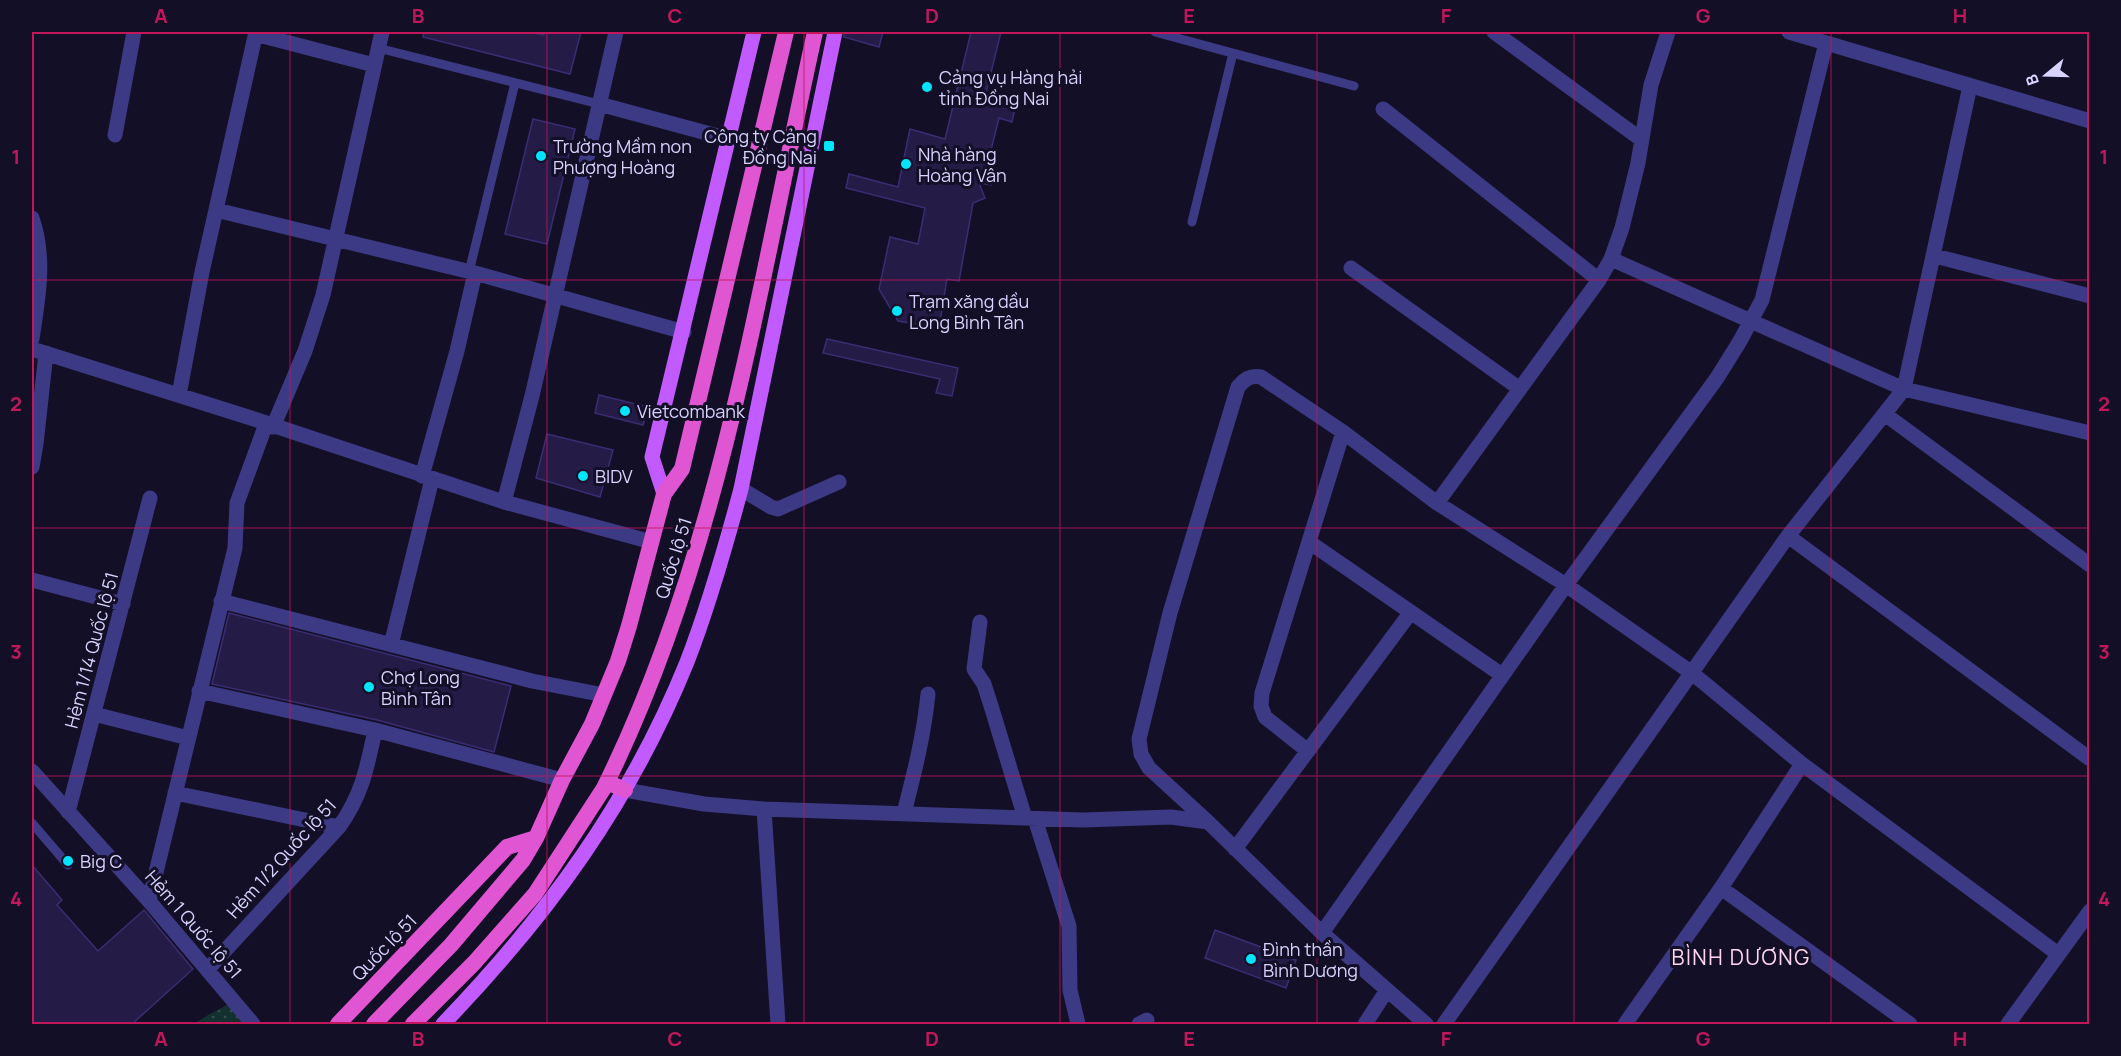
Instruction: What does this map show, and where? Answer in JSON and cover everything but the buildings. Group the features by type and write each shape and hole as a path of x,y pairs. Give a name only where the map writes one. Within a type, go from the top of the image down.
{"highway":[{"name":"Quốc lộ 51","path":"338,1024 507,847 536,838 562,780 592,724 629,626 664,494 682,469 786,32"},
{"name":"Quốc lộ 51","path":"413,1024 474,963 535,894 607,782 647,693 674,622 719,473 815,32"},
{"path":"607,782 625,790"},
{"path":"374,1024 451,945 523,860 536,838"}],"main road":[{"name":"Quốc lộ 51","path":"664,494 652,458 754,32"},
{"path":"443,1024 521,939 564,884 595,839 625,790 656,731 687,661 741,489 835,32"}],"street":[{"path":"115,135 134,32"},
{"path":"149,901 235,548 237,503 310,336 323,295 382,32"},
{"path":"504,502 521,441 616,32"},
{"path":"1494,32 1642,140"},
{"path":"1437,503 1599,280 1611,259 1624,217 1642,140 1651,85 1668,32"},
{"path":"179,395 216,210 256,33 374,65"},
{"path":"1799,33 2090,121"},
{"path":"1322,933 1566,585 1717,378 1751,321 1762,300 1826,43"},
{"path":"1444,1024 1788,536 1905,389 1970,86"},
{"path":"599,105 729,139"},
{"path":"1383,109 1599,280"},
{"path":"216,210 472,272 684,332"},
{"path":"32,218 40,265 32,339"},
{"path":"1935,256 2090,296"},
{"path":"1611,259 1905,389 2090,433"},
{"path":"1351,268 1520,389"},
{"path":"392,645 472,272"},
{"path":"32,467 36,444 39,351 504,502 652,542"},
{"path":"1426,1024 1322,933 1149,768 1140,754 1139,739 1170,613 1238,387 1245,379 1253,376 1261,377 1342,432 1437,503 1566,585 1692,673 1802,764 2058,954"},
{"path":"1886,415 2090,565"},
{"path":"1308,751 1265,717 1262,693 1342,432"},
{"path":"741,489 778,509 839,482"},
{"name":"Hẻm 1/14 Quốc lộ 51","path":"68,812 150,498"},
{"path":"1788,536 2090,759"},
{"path":"1309,542 1502,675"},
{"path":"32,580 123,604"},
{"path":"221,601 532,681 604,695"},
{"path":"1235,849 1412,612"},
{"path":"980,622 974,669 988,696 1067,919 1070,990 1077,1024"},
{"path":"199,691 375,730 562,780"},
{"path":"904,813 918,757 928,694"},
{"path":"94,714 188,738"},
{"name":"Hẻm 1/2 Quốc lộ 51","path":"208,969 339,827 352,808 361,788 375,730"},
{"path":"1634,1022 1802,764"},
{"name":"Hẻm 1 Quốc lộ 51","path":"32,771 149,901 253,1024"},
{"path":"625,790 704,804 764,809 1083,820 1171,817 1208,822"},
{"path":"175,794 339,827"},
{"path":"764,809 778,1024"},
{"path":"1721,888 1910,1024"},
{"path":"2008,1024 2090,911"},
{"path":"1365,1024 1387,990"}],"lane":[{"path":"1155,32 1354,86"},
{"path":"378,48 599,105"},
{"path":"1192,222 1233,53"},
{"path":"472,272 515,83"},
{"path":"32,822 68,865"}],"green space":[{"path":"229,1004 245,1024 194,1024 208,1015"}],"place":[{"name":"Cảng vụ Hàng hải tỉnh Đồng Nai","path":"927,87"},
{"name":"Công ty Cảng Đồng Nai","path":"829,146"},
{"name":"Trường Mầm non Phượng Hoàng","path":"541,156"},
{"name":"Nhà hàng Hoàng Vân","path":"906,164"},
{"name":"Trạm xăng dầu Long Bình Tân","path":"897,311"},
{"name":"Vietcombank","path":"625,411"},
{"name":"BIDV","path":"583,476"},
{"name":"Chợ Long Bình Tân","path":"369,687"},
{"name":"Big C","path":"68,861"},
{"name":"Đình thần Bình Dương","path":"1251,959"}],"district":[{"name":"BÌNH DƯƠNG","path":"1741,957"}]}
